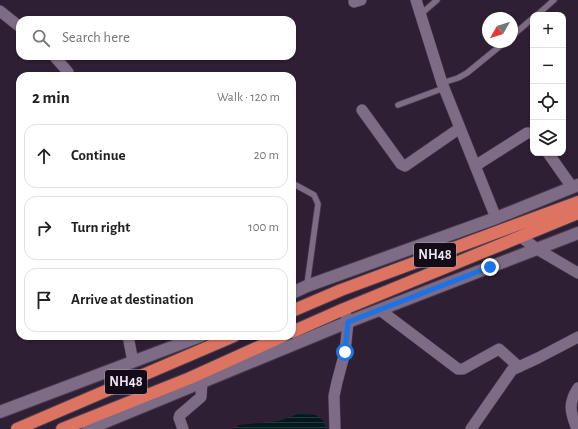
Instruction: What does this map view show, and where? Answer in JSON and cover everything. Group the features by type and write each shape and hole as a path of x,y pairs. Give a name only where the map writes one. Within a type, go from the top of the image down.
{"highway":[{"name":"NH48","path":"296,309 342,290 578,202"},
{"name":"NH48","path":"296,330 344,308 578,213"},
{"name":"NH48","path":"17,429 225,340"},
{"name":"NH48","path":"62,429 190,378 275,340"}],"street":[{"path":"416,0 443,85 496,218"},
{"path":"0,11 16,24"},
{"path":"58,60 68,72"},
{"path":"362,110 401,164 405,166 460,128"},
{"path":"475,166 527,133 530,133"},
{"path":"296,291 496,218 575,186 550,156"},
{"path":"88,429 348,322 578,233"},
{"path":"521,237 537,249 578,273"},
{"path":"335,429 334,396 345,352 348,322 344,308"},
{"path":"380,310 458,369 463,370 499,348 519,367"},
{"path":"471,429 512,370 578,337"},
{"path":"129,340 133,362"},
{"path":"0,412 191,340"},
{"path":"183,429 179,418 180,415 201,397 202,382"},
{"path":"577,429 570,405 571,400 578,388"}],"lane":[{"path":"421,15 437,0"},
{"path":"540,12 554,0"},
{"path":"518,31 530,21"},
{"path":"398,106 467,73 498,48"},
{"path":"296,185 314,195 318,204 307,286"}],"water":[{"path":"298,414 316,415 324,421 325,429 234,429 239,425 279,421"}],"route":[{"path":"345,352 348,322 490,267"}]}
